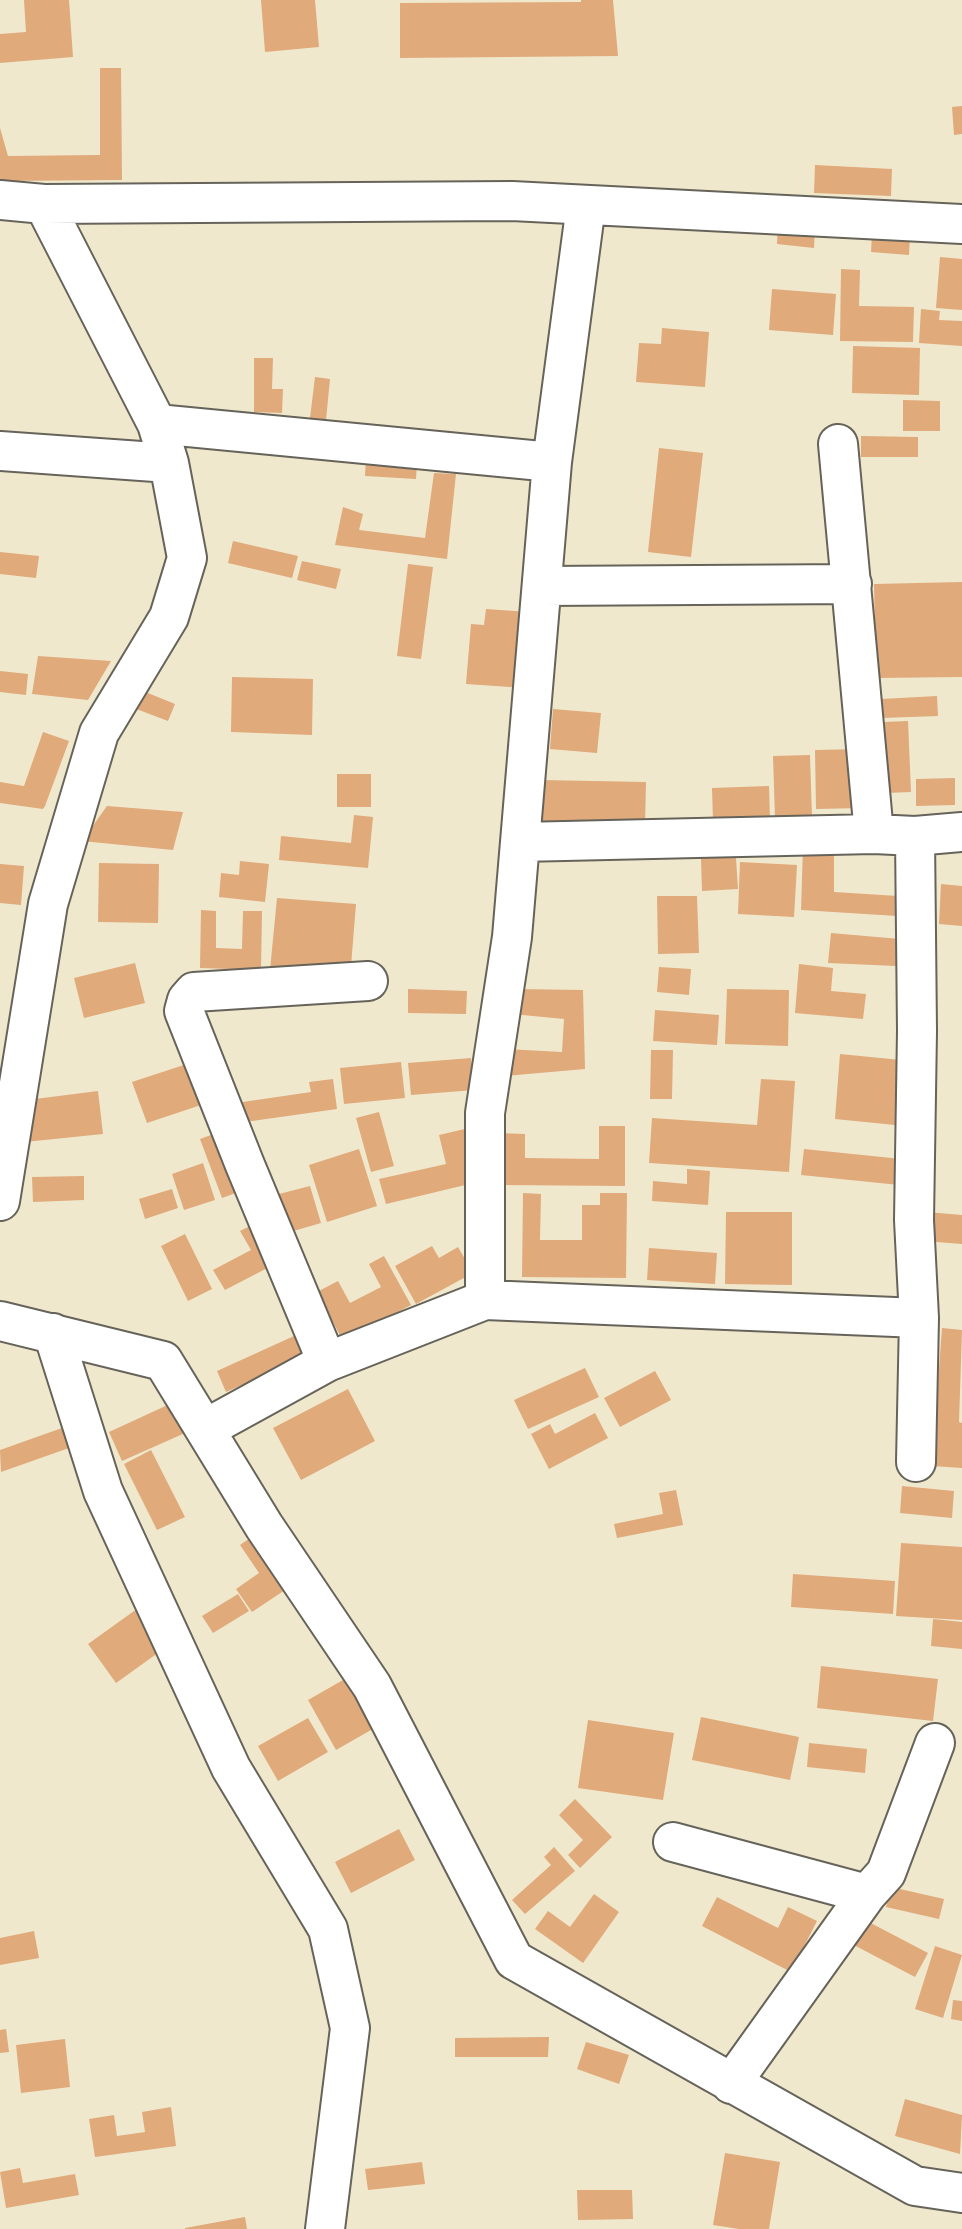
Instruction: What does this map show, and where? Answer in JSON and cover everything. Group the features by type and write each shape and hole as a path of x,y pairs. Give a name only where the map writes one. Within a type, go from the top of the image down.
{"street":[{"path":"0,200 44,204 512,201 962,224"},
{"path":"0,1201 48,904 100,733 169,617 187,558 169,463 157,424 44,204"},
{"path":"485,1300 485,1113 512,937 552,462 586,205"},
{"path":"157,424 552,462"},
{"path":"838,444 874,834"},
{"path":"0,451 169,463"},
{"path":"543,586 852,584"},
{"path":"520,842 874,834 915,836 962,832"},
{"path":"915,836 917,1031 914,1220 919,1318 916,1462"},
{"path":"327,1362 184,1010 187,1000 194,992 368,981"},
{"path":"205,1429 327,1362 485,1300 919,1318"},
{"path":"0,1321 163,1361 264,1526 372,1686 514,1960 915,2186 962,2193"},
{"path":"53,1333 103,1491 155,1605 231,1768 328,1929 351,2028 325,2229"},
{"path":"731,2084 867,1894 886,1873 935,1743"},
{"path":"673,1842 867,1894"}],"building":[{"path":"24,0 69,0 73,57 0,63 0,34 26,32"},
{"path":"261,0 315,0 319,47 265,52"},
{"path":"613,0 618,56 400,58 400,3"},
{"path":"100,68 121,68 122,180 0,181 0,128 8,156 100,155"},
{"path":"962,106 962,134 954,135 952,107"},
{"path":"815,165 892,169 891,196 814,193"},
{"path":"778,224 815,228 814,248 777,244"},
{"path":"872,234 910,236 909,255 871,252"},
{"path":"940,257 962,259 962,310 936,308"},
{"path":"841,269 860,270 859,306 914,307 913,342 840,341"},
{"path":"772,289 836,294 833,335 769,330"},
{"path":"921,309 940,311 939,320 962,321 962,346 919,343"},
{"path":"662,328 709,332 705,387 636,382 639,343 661,344"},
{"path":"853,346 920,348 919,395 852,393"},
{"path":"254,358 273,358 272,389 283,389 282,413 254,412"},
{"path":"315,377 330,379 326,420 310,418"},
{"path":"903,400 940,401 940,431 903,431"},
{"path":"861,436 918,437 918,457 861,457"},
{"path":"659,448 703,453 691,557 648,552"},
{"path":"366,457 417,460 416,479 365,476"},
{"path":"434,473 456,474 447,559 335,545 343,507 363,514 359,530 425,538"},
{"path":"233,541 298,556 292,578 228,563"},
{"path":"0,552 39,556 36,578 0,574"},
{"path":"302,561 341,569 336,589 297,580"},
{"path":"408,564 433,567 421,659 397,656"},
{"path":"962,582 962,677 876,678 874,584"},
{"path":"486,609 529,612 524,688 466,684 471,624 484,625"},
{"path":"38,656 111,661 88,700 32,694"},
{"path":"0,671 28,674 26,695 0,692"},
{"path":"232,677 313,679 312,735 231,732"},
{"path":"138,689 175,704 168,721 131,707"},
{"path":"937,696 938,716 882,718 881,699"},
{"path":"553,709 601,713 597,753 550,749"},
{"path":"908,721 911,792 886,793 883,722"},
{"path":"43,732 69,741 45,806 43,809 0,803 0,782 24,786"},
{"path":"862,749 863,808 816,809 815,750"},
{"path":"810,755 812,817 775,818 773,756"},
{"path":"337,774 371,774 371,807 337,807"},
{"path":"955,778 955,805 916,806 916,779"},
{"path":"540,780 646,782 645,826 539,824"},
{"path":"769,786 770,820 713,822 712,788"},
{"path":"107,806 183,812 173,850 82,841"},
{"path":"354,815 373,817 368,868 279,860 281,836 351,843"},
{"path":"735,843 738,889 702,891 701,858 685,859 684,845"},
{"path":"834,846 834,892 898,896 897,916 801,910 803,847"},
{"path":"240,861 269,864 265,902 219,897 221,873 239,875"},
{"path":"740,862 797,865 794,917 738,914"},
{"path":"99,863 159,864 158,923 98,922"},
{"path":"0,864 24,866 21,905 0,903"},
{"path":"941,884 962,886 962,926 939,924"},
{"path":"657,896 697,896 699,953 658,954"},
{"path":"277,898 356,904 351,966 270,970"},
{"path":"201,910 216,911 216,948 242,949 243,911 262,911 261,970 200,968"},
{"path":"831,933 900,939 896,966 828,963"},
{"path":"135,963 145,1003 84,1018 74,978"},
{"path":"799,964 833,968 831,991 866,994 863,1019 795,1013"},
{"path":"659,967 691,969 689,995 657,992"},
{"path":"408,989 467,991 466,1014 408,1013"},
{"path":"514,989 583,990 585,1069 505,1076 506,1049 562,1052 564,1019 512,1014"},
{"path":"727,989 789,990 788,1046 725,1044"},
{"path":"655,1010 719,1015 717,1045 653,1041"},
{"path":"651,1050 673,1050 672,1099 650,1099"},
{"path":"840,1054 901,1060 895,1125 835,1119"},
{"path":"471,1058 474,1090 411,1095 408,1063"},
{"path":"196,1061 210,1102 147,1123 132,1082"},
{"path":"401,1062 405,1098 344,1104 340,1068"},
{"path":"333,1079 337,1109 238,1123 236,1103 311,1092 309,1082"},
{"path":"761,1079 795,1081 789,1172 649,1163 652,1118 757,1125"},
{"path":"98,1091 103,1134 25,1142 35,1099"},
{"path":"379,1112 394,1166 371,1172 356,1118"},
{"path":"599,1126 625,1126 625,1186 498,1185 498,1133 525,1134 525,1158 599,1159"},
{"path":"469,1128 482,1181 386,1204 379,1179 446,1164 439,1135"},
{"path":"222,1131 244,1190 222,1198 200,1139"},
{"path":"359,1149 377,1206 327,1222 309,1165"},
{"path":"804,1149 911,1160 909,1186 801,1175"},
{"path":"203,1163 215,1200 184,1210 172,1174"},
{"path":"687,1169 710,1171 708,1205 652,1201 653,1181 687,1184"},
{"path":"84,1176 84,1200 33,1202 32,1177"},
{"path":"310,1186 321,1223 290,1232 279,1194"},
{"path":"172,1189 178,1208 145,1219 139,1199"},
{"path":"523,1193 541,1194 540,1240 582,1240 582,1205 600,1205 600,1193 627,1193 626,1278 522,1277"},
{"path":"726,1212 792,1212 792,1285 725,1284"},
{"path":"927,1212 962,1215 962,1244 924,1241"},
{"path":"256,1223 277,1263 225,1290 213,1270 251,1250 240,1231"},
{"path":"185,1234 212,1289 188,1301 161,1246"},
{"path":"432,1246 439,1258 458,1247 473,1273 416,1304 395,1266"},
{"path":"649,1248 717,1253 715,1284 647,1280"},
{"path":"384,1256 411,1305 343,1341 317,1292 338,1281 350,1303 381,1287 369,1264"},
{"path":"942,1328 962,1330 959,1422 962,1423 962,1468 932,1466"},
{"path":"305,1331 315,1352 226,1392 217,1371"},
{"path":"585,1368 599,1397 528,1429 514,1400"},
{"path":"655,1371 671,1400 620,1427 604,1398"},
{"path":"348,1389 375,1441 301,1480 273,1428"},
{"path":"172,1403 185,1433 122,1461 109,1432"},
{"path":"595,1413 608,1438 549,1469 531,1434 550,1424 555,1434"},
{"path":"62,1428 69,1448 1,1472 0,1450"},
{"path":"151,1450 185,1517 157,1530 124,1464"},
{"path":"902,1486 954,1491 952,1518 900,1513"},
{"path":"676,1490 683,1525 617,1538 614,1524 663,1514 659,1493"},
{"path":"253,1536 288,1588 252,1612 236,1589 259,1573 240,1545"},
{"path":"901,1543 962,1547 962,1620 896,1616"},
{"path":"793,1574 895,1581 893,1614 791,1607"},
{"path":"238,1594 249,1611 213,1633 202,1616"},
{"path":"141,1606 169,1645 116,1683 88,1644"},
{"path":"933,1619 962,1622 962,1649 931,1646"},
{"path":"821,1666 938,1679 933,1721 817,1708"},
{"path":"350,1676 378,1726 336,1750 308,1700"},
{"path":"701,1717 799,1737 790,1780 692,1760"},
{"path":"308,1718 328,1752 278,1781 258,1746"},
{"path":"588,1720 674,1733 663,1800 578,1788"},
{"path":"809,1743 867,1749 865,1773 807,1767"},
{"path":"575,1799 612,1837 580,1868 568,1855 583,1840 559,1815"},
{"path":"399,1829 415,1860 351,1893 335,1862"},
{"path":"554,1847 575,1871 525,1914 512,1900 551,1865 544,1857"},
{"path":"891,1887 944,1899 939,1919 886,1907"},
{"path":"594,1894 619,1912 583,1963 535,1929 548,1911 570,1927"},
{"path":"717,1897 778,1928 788,1907 817,1921 791,1972 702,1926"},
{"path":"863,1919 928,1953 915,1977 850,1943"},
{"path":"34,1931 39,1958 0,1965 0,1938"},
{"path":"935,1946 962,1955 943,2018 915,2009"},
{"path":"953,2000 962,2001 962,2021 951,2019"},
{"path":"6,2029 9,2052 0,2053 0,2030"},
{"path":"549,2037 548,2057 455,2057 455,2038"},
{"path":"65,2039 70,2087 21,2093 16,2045"},
{"path":"586,2042 629,2055 619,2084 577,2069"},
{"path":"905,2099 962,2115 960,2154 895,2136"},
{"path":"171,2107 176,2146 95,2157 89,2119 114,2115 117,2136 145,2132 142,2112"},
{"path":"725,2153 780,2162 769,2229 739,2229 713,2225"},
{"path":"422,2162 425,2184 368,2190 365,2169"},
{"path":"20,2168 23,2183 75,2174 79,2195 6,2208 0,2172"},
{"path":"577,2190 632,2190 633,2219 578,2220"},
{"path":"245,2217 247,2229 185,2229 185,2228"}]}
